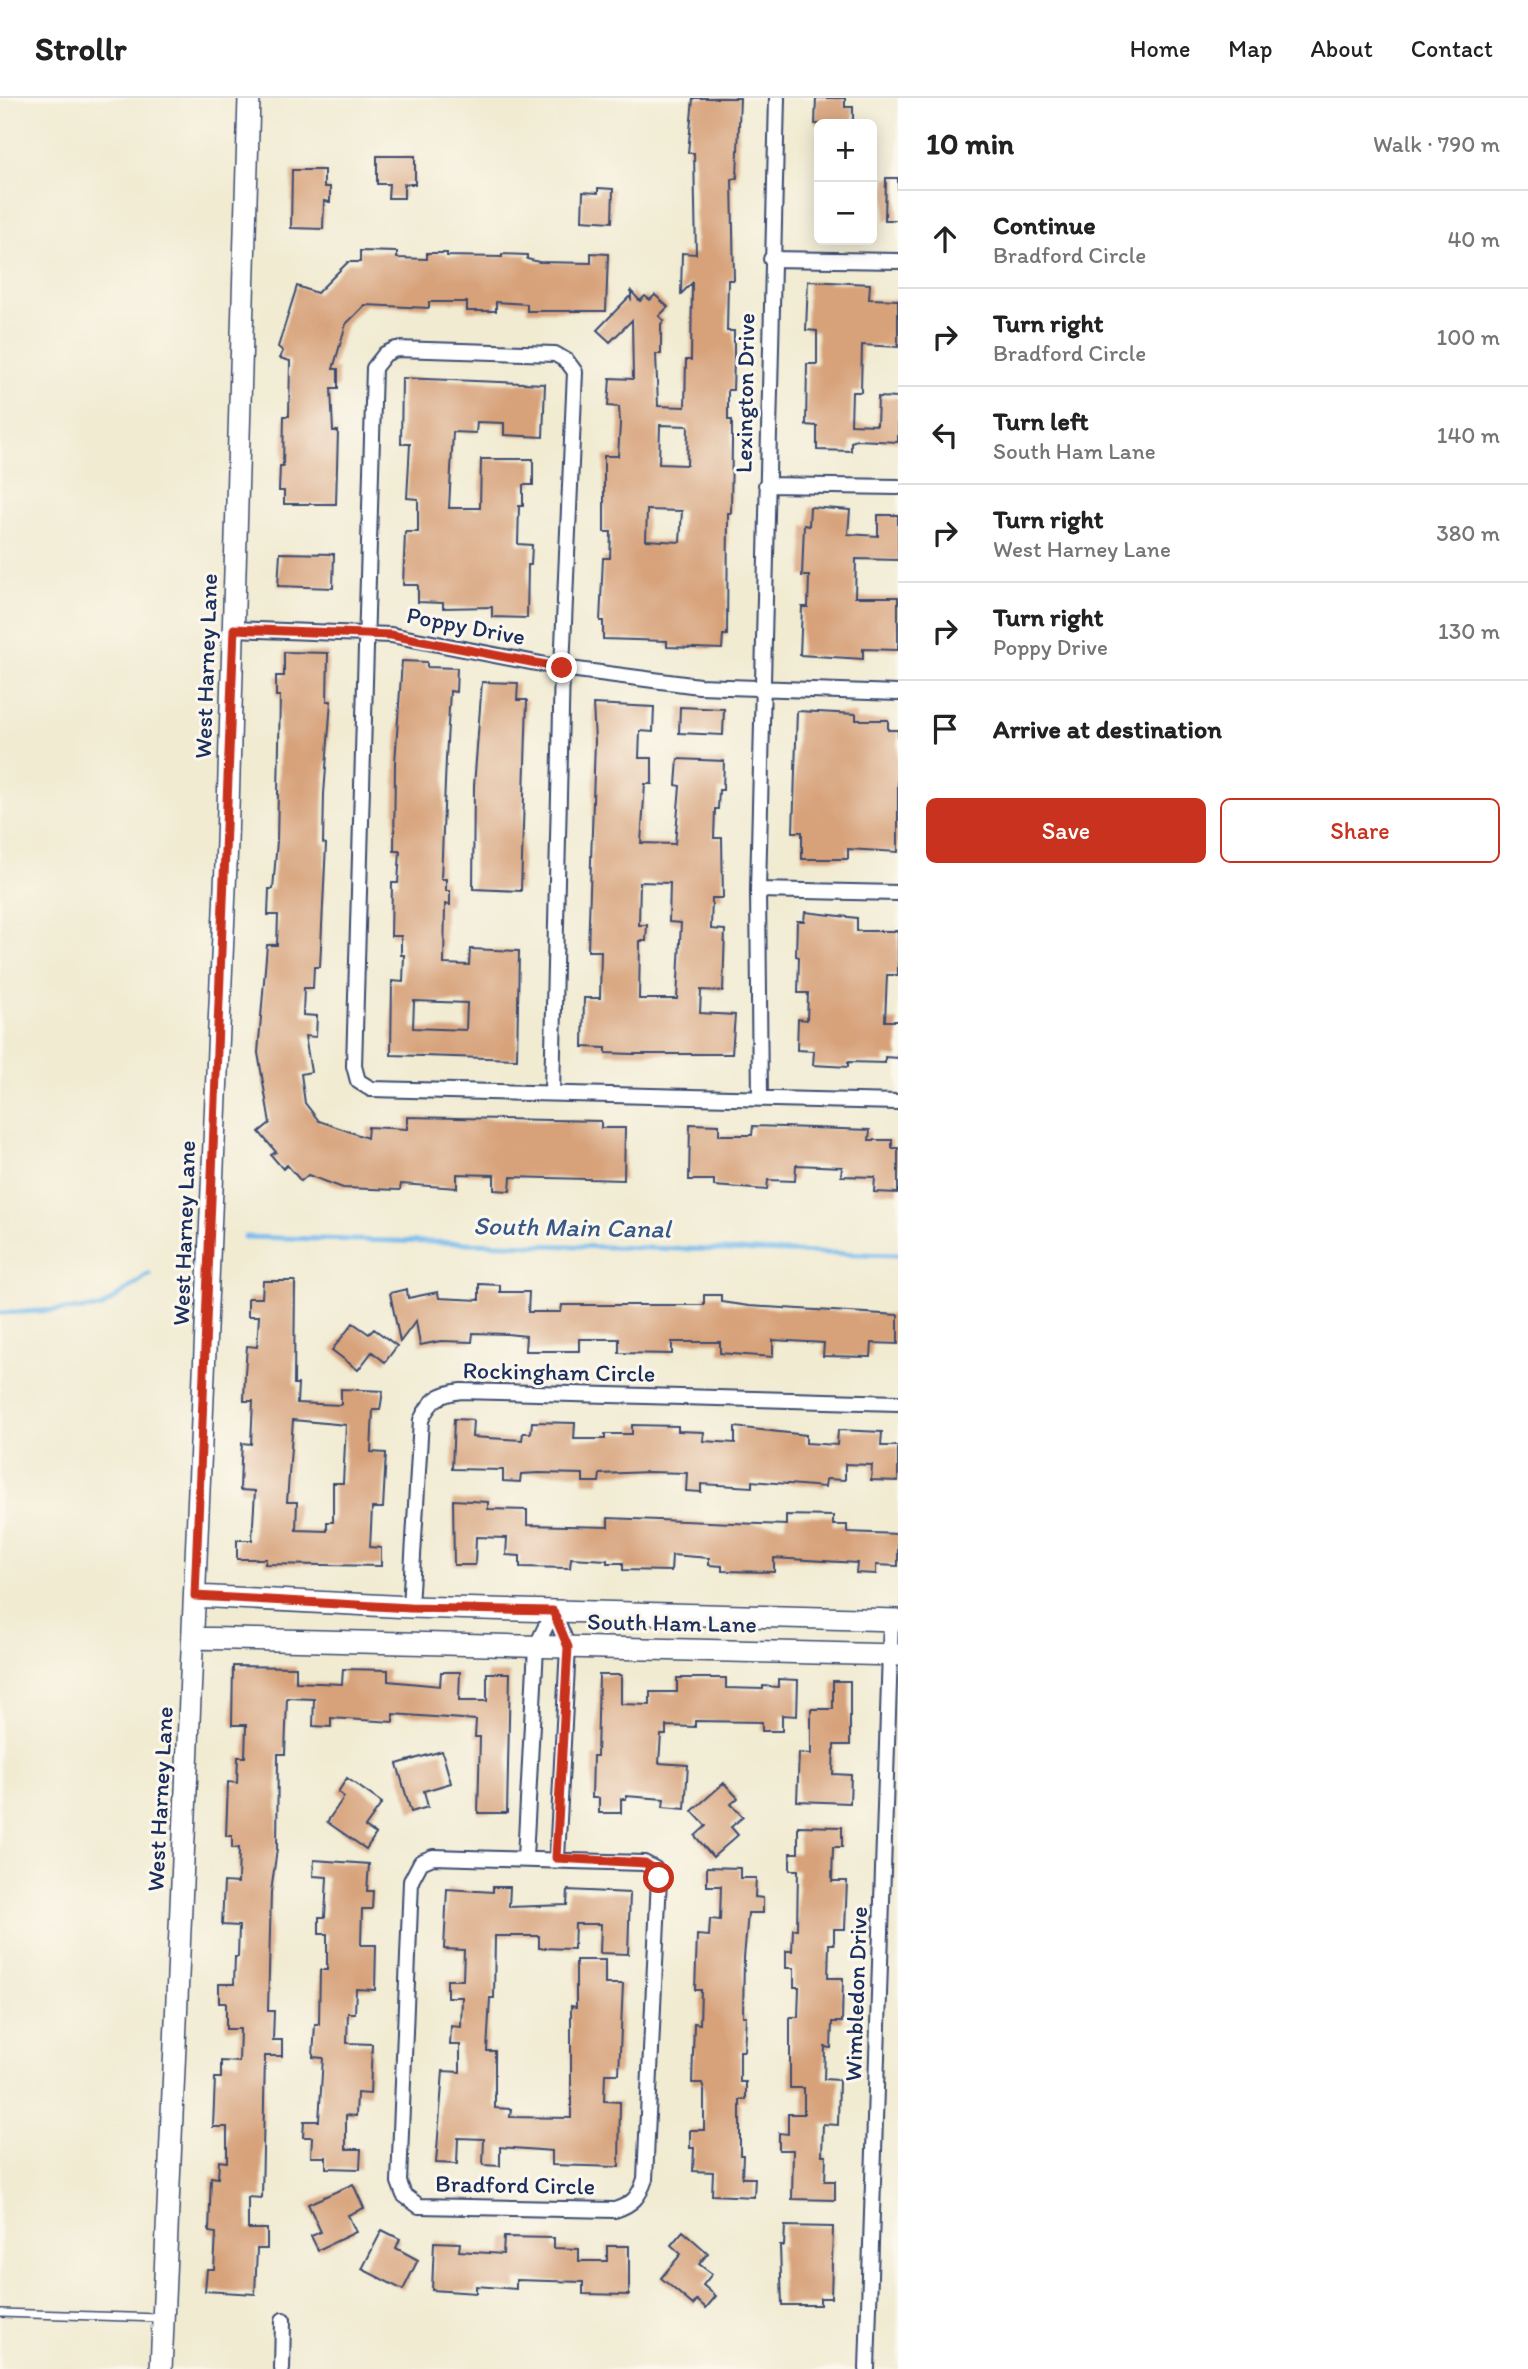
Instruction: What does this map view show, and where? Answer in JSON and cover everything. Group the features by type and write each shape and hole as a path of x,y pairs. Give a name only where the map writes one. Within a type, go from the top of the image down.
{"main road":[{"name":"West Harney Lane","path":"162,2369 234,629 249,98"},
{"name":"South Ham Lane","path":"195,1596 410,1608 895,1620"},
{"name":"South Ham Lane","path":"193,1638 894,1655"}],"street":[{"name":"Lexington Drive","path":"760,1098 758,890 771,260 777,98"},
{"path":"771,260 898,261"},
{"path":"552,1093 562,668 575,372 567,360 555,354 396,349 385,354 374,368 354,1066 358,1081 371,1089 898,1102"},
{"path":"766,485 898,487"},
{"name":"Poppy Drive","path":"234,629 391,635 562,668 699,687 898,693"},
{"path":"758,890 898,893"},
{"name":"Rockingham Circle","path":"410,1608 421,1420 429,1403 441,1394 461,1391 898,1403"},
{"path":"526,1858 536,1647 553,1611"},
{"path":"553,1611 568,1647 556,1858"},
{"name":"Wimbledon Drive","path":"867,2369 895,1620"},
{"name":"Bradford Circle","path":"433,1857 526,1858 645,1863 654,1869 659,1878 645,2179 639,2195 629,2206 615,2210 419,2206 404,2195 399,2182 413,1874 421,1862 433,1857"},
{"path":"282,2369 283,2320"}],"lane":[{"path":"0,2313 164,2318"}],"building":[{"path":"693,98 740,98 737,178 732,179 734,280 728,280 727,331 734,331 734,361 733,390 728,390 728,420 732,420 731,513 728,513 727,635 723,635 722,649 667,647 667,641 603,639 603,621 600,621 603,558 610,558 611,532 604,532 604,456 618,456 620,424 619,407 608,406 610,378 633,379 632,320 610,342 597,330 629,297 631,299 631,291 640,301 645,296 650,300 655,295 668,307 659,316 664,321 661,324 661,354 656,354 658,406 685,407 686,360 691,360 692,283 681,294 682,253 696,254 694,153 688,153","holes":["660,425 688,426 687,465 659,464","647,510 682,511 680,542 646,540"]},
{"path":"816,98 845,98 845,107 853,107 853,119 815,119"},
{"path":"377,156 415,156 415,184 404,184 404,198 388,198 389,184 377,184"},
{"path":"292,170 324,170 324,187 330,187 330,202 324,201 323,229 291,228"},
{"path":"886,178 898,178 898,220 885,220"},
{"path":"598,188 613,189 612,222 582,220 583,192 598,193"},
{"path":"360,251 397,252 397,258 427,259 427,253 502,257 502,254 527,255 527,259 539,262 591,263 591,253 608,254 606,311 527,311 527,304 496,302 496,311 467,311 467,302 429,302 429,308 365,305 346,324 333,369 338,369 338,388 331,388 333,431 338,431 336,504 284,504 284,491 279,491 280,466 283,466 284,416 289,416 290,361 280,358 283,351 278,347 297,286 317,293 348,262 360,262"},
{"path":"808,281 870,284 869,299 898,300 898,347 862,345 861,392 852,392 851,424 877,425 878,397 898,398 898,442 857,440 851,442 851,451 817,450 817,426 806,425 807,364 817,364 817,331 806,330"},
{"path":"402,378 545,384 543,437 504,435 504,423 477,422 476,433 453,432 449,508 480,508 481,459 533,459 533,485 523,485 523,506 519,506 518,544 532,545 531,565 528,565 527,618 492,617 492,607 443,608 443,603 418,602 418,585 403,585 405,532 418,532 418,499 407,498 410,444 401,444"},
{"path":"810,507 850,510 848,534 878,536 878,515 898,515 898,560 856,559 855,597 898,597 898,650 863,649 863,659 800,655 802,607 808,607 809,576 802,576 804,525 809,526"},
{"path":"280,553 334,554 333,588 278,586"},
{"path":"284,652 328,653 327,701 331,701 324,794 323,843 326,844 320,967 314,967 313,988 304,988 303,1015 317,1016 316,1037 305,1036 311,1072 301,1074 305,1103 319,1121 367,1138 368,1127 407,1129 407,1117 601,1121 601,1128 625,1128 624,1180 511,1177 510,1191 494,1190 494,1175 457,1174 457,1188 401,1184 400,1190 343,1188 308,1175 301,1181 287,1165 283,1169 271,1155 276,1152 259,1132 270,1123 258,1053 267,945 277,945 278,915 268,915 269,889 273,889 277,841 280,696 276,696 276,676 284,676"},
{"path":"402,661 427,662 427,667 457,668 456,692 450,691 446,759 441,879 446,879 446,891 450,891 450,905 445,904 444,964 469,965 470,949 519,951 517,1059 391,1055 392,981 403,982 404,955 401,955 401,936 391,936 392,883 398,883 400,851 394,851 395,763","holes":["414,1001 467,1003 466,1030 413,1028"]},
{"path":"482,682 518,683 517,700 527,700 521,891 473,889 474,786"},
{"path":"593,704 654,707 653,732 640,731 639,758 652,758 652,784 645,784 641,843 675,844 680,786 676,785 678,759 724,761 723,790 719,790 718,809 715,809 714,838 722,838 723,898 712,898 711,929 725,930 723,991 701,990 700,1013 735,1015 732,1054 606,1053 606,1048 583,1047 584,998 600,998 601,951 588,951 595,741","holes":["640,882 670,883 669,922 681,923 677,999 639,999 640,941 646,941 647,925 639,925"]},
{"path":"680,707 724,709 723,735 679,733"},
{"path":"797,711 856,714 856,720 888,720 888,730 898,730 898,852 848,849 848,859 802,859 802,832 793,832"},
{"path":"805,912 857,918 857,931 898,931 898,975 887,975 885,1021 898,1021 898,1058 885,1057 885,1063 848,1062 848,1067 813,1065 814,1051 797,1050 798,1019 807,1020 808,993 798,993 799,957 796,956 797,921 804,921"},
{"path":"690,1124 719,1125 719,1135 752,1135 753,1126 870,1130 869,1140 892,1140 892,1148 898,1148 898,1193 874,1192 875,1177 841,1176 842,1167 796,1165 795,1181 768,1180 767,1190 714,1186 714,1180 689,1180"},
{"path":"263,1281 295,1281 294,1384 298,1384 297,1403 341,1405 341,1389 383,1391 380,1410 373,1410 371,1452 386,1453 383,1508 372,1508 370,1547 381,1548 381,1566 265,1564 266,1559 237,1559 237,1540 252,1540 255,1491 240,1490 242,1443 251,1444 253,1401 244,1401 247,1346 257,1347 259,1316 248,1316 248,1298 262,1298","holes":["293,1420 346,1425 343,1483 333,1483 333,1522 327,1522 327,1531 296,1530 297,1502 287,1502"]},
{"path":"479,1284 500,1285 500,1292 529,1292 528,1312 561,1312 562,1305 704,1305 704,1295 721,1295 721,1302 749,1306 898,1315 898,1344 872,1343 871,1357 823,1356 824,1343 773,1340 773,1357 720,1353 720,1342 672,1342 672,1354 619,1353 619,1339 579,1339 579,1351 525,1351 526,1336 507,1334 473,1333 472,1342 441,1341 420,1345 416,1321 400,1342 390,1293 407,1289 408,1298 438,1292 439,1298 479,1300"},
{"path":"353,1323 369,1334 374,1329 397,1346 385,1362 372,1352 358,1370 332,1350"},
{"path":"454,1419 473,1420 472,1437 522,1440 523,1433 531,1433 532,1422 575,1423 574,1439 605,1439 605,1434 632,1434 632,1425 678,1426 678,1431 704,1432 703,1441 735,1443 735,1427 806,1435 806,1443 837,1445 838,1430 882,1432 881,1446 898,1446 898,1481 871,1480 872,1465 845,1464 845,1480 826,1479 825,1487 752,1481 752,1487 701,1484 701,1492 686,1491 687,1473 649,1472 600,1474 599,1482 583,1482 583,1474 539,1473 521,1474 520,1482 503,1481 503,1470 452,1469"},
{"path":"453,1500 488,1502 488,1509 527,1510 527,1525 608,1527 608,1518 786,1525 786,1515 833,1516 833,1525 847,1525 847,1532 898,1534 898,1566 876,1565 876,1574 856,1573 857,1563 774,1558 774,1572 722,1571 722,1566 709,1565 709,1558 672,1555 671,1571 623,1570 623,1563 571,1558 570,1568 520,1567 520,1556 506,1555 507,1538 476,1537 475,1565 454,1565"},
{"path":"233,1666 296,1667 296,1682 342,1684 343,1669 388,1670 388,1681 440,1686 441,1672 460,1672 459,1701 487,1701 487,1673 510,1673 507,1813 478,1813 480,1737 475,1737 476,1720 393,1714 393,1722 331,1718 331,1727 313,1726 314,1699 287,1698 285,1754 278,1754 277,1849 271,1892 268,2011 274,2011 273,2040 282,2040 282,2056 265,2056 262,2198 248,2197 248,2229 267,2229 267,2249 257,2249 255,2294 205,2291 207,2269 214,2269 216,2233 209,2232 211,2177 218,2178 219,2161 227,2162 227,2127 213,2127 215,2078 221,2078 221,2061 239,2062 240,2029 226,2029 226,2003 219,2003 219,1984 234,1984 235,1957 238,1957 239,1926 222,1925 224,1882 238,1883 239,1848 232,1848 232,1836 226,1836 228,1782 237,1783 238,1757 245,1757 246,1725 232,1725"},
{"path":"599,1675 621,1675 621,1704 650,1705 650,1692 677,1692 677,1678 726,1678 726,1688 763,1689 763,1686 778,1687 778,1679 798,1680 797,1716 782,1715 782,1731 762,1731 762,1722 695,1721 695,1727 666,1726 666,1735 661,1735 659,1763 688,1765 685,1809 663,1807 664,1799 626,1796 626,1799 621,1799 621,1813 599,1813 599,1798 592,1798 593,1756 597,1756"},
{"path":"833,1681 850,1681 850,1745 834,1745 833,1774 851,1775 850,1803 797,1801 799,1753 811,1754 811,1709 833,1709"},
{"path":"442,1751 451,1783 424,1791 428,1807 411,1812 397,1764"},
{"path":"347,1778 382,1803 365,1827 376,1834 366,1849 327,1822 344,1797 338,1792"},
{"path":"724,1783 738,1798 731,1804 743,1817 731,1827 738,1835 713,1857 695,1836 706,1826 692,1811"},
{"path":"798,1826 842,1827 842,1847 833,1847 832,1881 847,1881 845,1929 834,1929 834,1944 829,1944 828,1978 843,1978 842,2022 832,2022 831,2048 825,2047 824,2079 839,2080 838,2125 823,2124 822,2155 826,2155 825,2181 835,2181 835,2200 792,2199 793,2150 779,2150 779,2133 788,2134 788,2114 804,2114 804,2088 790,2088 790,2017 798,2017 799,1987 794,1987 794,1968 786,1968 786,1951 792,1951 793,1929 797,1929 798,1870 790,1870 790,1853 798,1853"},
{"path":"314,1860 369,1864 367,1891 373,1891 372,1909 362,1909 361,1945 376,1945 375,1990 356,1989 355,2013 348,2013 347,2043 372,2044 370,2094 357,2093 356,2116 346,2115 346,2149 361,2149 360,2169 326,2168 326,2157 311,2157 312,2137 303,2137 304,2121 319,2121 323,2058 313,2057 315,2024 319,2024 320,1970 327,1970 327,1934 319,1934 319,1917 325,1917 327,1877 313,1876"},
{"path":"707,1867 740,1868 740,1878 756,1878 755,1897 763,1898 763,1913 748,1913 744,1958 744,2051 740,2051 740,2082 746,2082 746,2100 740,2100 742,2178 755,2178 754,2197 712,2195 713,2172 693,2171 694,2148 690,2148 690,2130 704,2130 702,2083 692,2083 694,2023 700,2024 701,1990 695,1990 697,1935 709,1936 710,1919 720,1920 721,1886 707,1886"},
{"path":"493,1887 510,1887 509,1907 567,1905 568,1890 630,1893 628,1954 600,1953 601,1924 575,1924 574,1949 539,1948 539,1936 495,1936 494,1998 490,1998 487,2051 495,2051 495,2108 511,2109 510,2117 571,2118 571,2006 576,2007 576,1960 605,1960 605,1984 623,1984 619,2074 605,2074 604,2101 620,2102 619,2167 552,2165 552,2151 500,2147 500,2166 483,2165 484,2139 458,2138 457,2164 436,2163 443,2071 460,2072 460,2045 450,2045 451,2026 461,2027 462,1997 447,1997 447,1980 463,1980 464,1950 444,1949 447,1889 493,1892"},
{"path":"353,2184 364,2208 348,2215 356,2232 318,2250 311,2236 321,2232 308,2204"},
{"path":"785,2226 833,2227 831,2298 820,2298 820,2305 782,2305 780,2246 784,2246"},
{"path":"382,2230 400,2239 396,2248 418,2260 403,2290 362,2269"},
{"path":"683,2231 708,2253 699,2264 712,2274 703,2285 716,2296 706,2308 697,2300 693,2305 661,2278 681,2254 671,2245"},
{"path":"504,2237 554,2238 554,2248 579,2249 579,2261 607,2261 607,2246 629,2246 629,2295 583,2294 583,2282 516,2280 516,2289 476,2286 476,2293 432,2290 434,2242 460,2243 459,2251 503,2254"}],"waterway":[{"name":"South Main Canal","path":"245,1237 898,1255"},
{"name":"South Main Canal","path":"0,1313 101,1308 149,1274"}],"route":[{"path":"562,668 391,635 234,629 195,1596 410,1608 553,1611 568,1647 556,1858 645,1863 654,1869 659,1878"}]}
